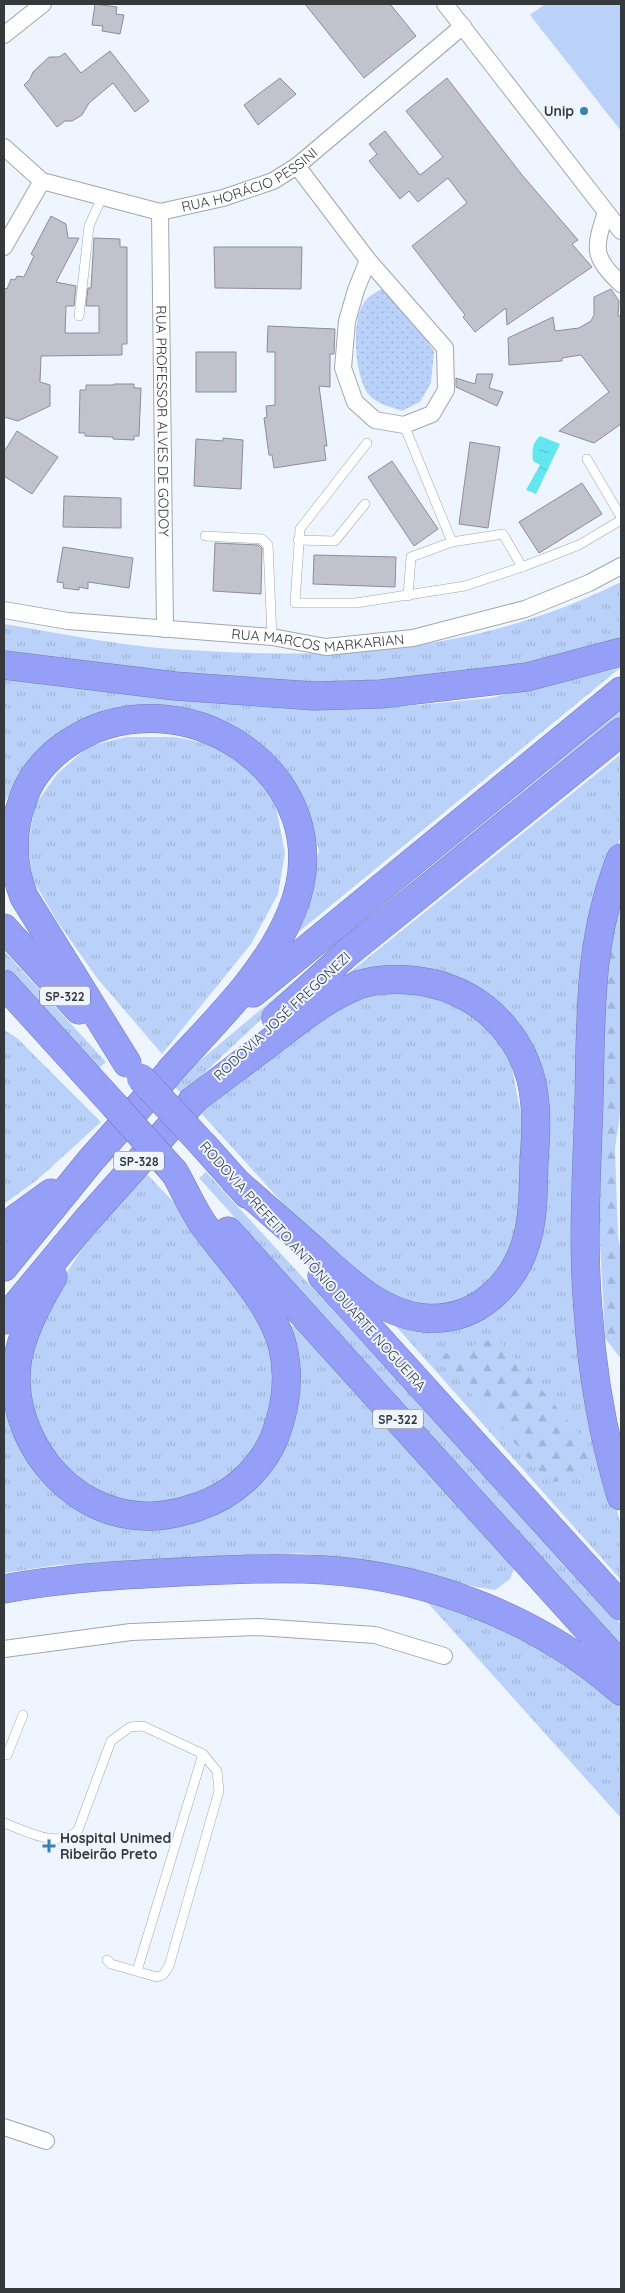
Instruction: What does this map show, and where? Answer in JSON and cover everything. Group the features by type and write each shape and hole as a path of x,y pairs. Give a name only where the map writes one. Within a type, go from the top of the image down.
{"highway":[{"path":"4,665 175,686 314,696 381,694 527,677 621,652"},
{"path":"170,1071 253,993 621,691"},
{"path":"134,1071 24,897 15,870 14,837 20,808 29,783 47,760 60,749 74,738 105,725 121,721 158,719 212,731 242,746 262,763 278,781 295,810 302,856 296,899 279,939 252,977 170,1071"},
{"name":"RODOVIA JOSÉ FREGONEZI","path":"4,1320 86,1221 192,1101 314,981 621,732"},
{"path":"621,858 608,897 596,945 592,979 586,1238 587,1308 592,1350 612,1462 621,1496"},
{"name":"RODOVIA PREFEITO ANTÔNIO DUARTE NOGUEIRA","path":"4,928 621,1606"},
{"path":"192,1101 328,999 360,984 376,982 396,980 425,982 467,996 490,1012 503,1025 527,1064 534,1094 536,1117 533,1202 528,1237 516,1266 501,1288 483,1304 461,1314 440,1318 417,1317 388,1307 376,1300 347,1279 235,1181"},
{"name":"SP-322","path":"4,984 621,1666"},
{"path":"4,1014 94,1082"},
{"name":"SP-328","path":"4,1267 91,1160 170,1071"},
{"path":"4,1227 43,1199 91,1160"},
{"path":"86,1221 51,1280 23,1340 17,1362 17,1397 24,1427 38,1455 52,1472 68,1486 96,1504 115,1512 143,1516 177,1514 208,1504 238,1486 250,1475 267,1453 284,1410 286,1365 277,1330 257,1296 202,1222 175,1172"},
{"path":"4,1589 77,1579 272,1568 326,1570 371,1575 420,1586 468,1601 516,1622 554,1642 594,1667 621,1691"}],"street":[{"path":"4,35 43,4"},
{"path":"445,4 621,231"},
{"name":"RUA HORÁCIO PESSINI","path":"4,148 42,181 160,212 223,198 273,181 297,166 463,26"},
{"path":"297,166 368,260 444,348 446,390 432,414 404,425 375,420 355,402 343,368 347,321 356,290 368,260"},
{"path":"4,247 42,181"},
{"name":"RUA PROFESSOR ALVES DE GODOY","path":"160,212 165,630"},
{"path":"606,212 596,242 598,254 607,271 621,284"},
{"name":"RUA MARCOS MARKARIAN","path":"4,610 68,621 272,637 326,647 412,638 524,609 589,583 621,566"},
{"path":"4,1649 131,1632 258,1627 375,1635 444,1656"},
{"path":"4,2128 46,2141"}],"lane":[{"path":"79,316 89,226 102,197"},
{"path":"404,425 452,542"},
{"path":"366,444 300,529 295,603 356,603 465,586 579,545 621,518 587,459"},
{"path":"298,540 335,541 365,504"},
{"path":"408,596 412,557 452,542 503,534 522,567"},
{"path":"206,536 262,539 268,545 272,637"},
{"path":"7,1755 23,1715"},
{"path":"4,1824 56,1840 65,1839 73,1835 78,1830 110,1741 130,1727 143,1726 203,1754 217,1770 219,1791 169,1966 163,1975 158,1977 111,1964 107,1960"},
{"path":"137,1971 203,1754"}],"green space":[{"path":"545,4 621,4 621,131 530,15"},
{"path":"384,288 396,297 434,351 431,383 420,402 402,411 380,403 368,394 360,375 356,349 357,324 363,304 367,299"},
{"path":"621,582 621,643 539,663 377,688 4,659 4,624 109,642 172,649 289,653 346,652 401,647 457,638 511,625 566,606"},
{"path":"620,668 289,940 310,898 319,850 301,794 274,758 238,733 82,723 30,757 4,803 4,674 330,708 407,706 491,698"},
{"path":"621,707 621,720 284,998 182,1094 172,1084"},
{"path":"127,737 175,737 219,746 244,765 261,782 275,802 285,853 278,894 251,944 162,1054 97,978 57,921 33,880 28,845 35,805 57,774 89,746"},
{"path":"621,754 621,837 608,866 583,992 608,1476 621,1526 621,1580 394,1324 502,1297 542,1120 470,989 333,986"},
{"path":"621,876 621,1108 615,1148 618,1237 621,1252 621,1359 605,1338 599,1222 597,989"},
{"path":"4,951 106,1062 98,1069 4,967"},
{"path":"379,989 438,997 464,1009 483,1023 501,1045 512,1068 523,1125 520,1227 493,1283 451,1309 401,1305 344,1271 201,1113 291,1032"},
{"path":"4,1030 17,1038 101,1122 37,1180 4,1204"},
{"path":"143,1170 186,1215 224,1260 277,1356 267,1430 233,1480 172,1509 88,1493 33,1431 26,1354 52,1295 80,1252"},
{"path":"206,1172 621,1624 621,1646 199,1178"},
{"path":"24,1322 19,1436 146,1527 266,1473 290,1326 298,1326 515,1566 510,1579 495,1590 476,1587 391,1565 300,1553 225,1559 58,1565 4,1573 4,1349"},
{"path":"497,1338 588,1444 591,1472 550,1483 438,1356"},
{"path":"419,1593 516,1630 621,1701 621,1818"}],"water":[{"path":"540,436 560,444 536,494 526,490 540,465 533,461 533,447"}],"building":[{"path":"95,4 117,7 116,14 124,15 120,34 102,31 103,26 92,25"},
{"path":"305,4 390,4 416,36 364,78"},
{"path":"110,51 149,101 135,112 113,83 89,103 82,115 72,121 65,121 57,127 24,85 30,79 33,72 49,57 59,57 65,53 81,73"},
{"path":"280,78 296,94 258,125 244,105"},
{"path":"447,78 522,175 578,240 572,244 592,267 507,325 506,308 475,332 463,317 465,315 412,246 467,203 448,178 418,202 409,191 400,199 369,161 377,154 369,144 385,131 420,175 443,157 406,111"},
{"path":"51,216 66,224 68,238 79,238 56,282 76,286 74,306 66,306 65,333 99,333 99,306 86,306 88,288 91,288 94,238 120,239 120,247 127,247 127,344 122,344 122,355 41,356 40,382 50,385 50,406 18,421 4,417 4,288 7,289 11,279 15,280 17,276 24,277 34,256 31,254"},
{"path":"214,247 302,247 301,289 215,288"},
{"path":"611,289 619,301 618,316 621,316 621,424 594,443 559,431 609,392 581,355 562,358 562,361 509,365 508,338 553,317 555,331 579,328 591,321 594,315 594,297"},
{"path":"268,326 335,329 334,354 330,354 330,387 319,386 327,446 324,446 326,460 274,468 272,455 269,455 264,418 267,417 266,406 275,405 275,352 267,352"},
{"path":"196,352 236,352 236,392 196,392"},
{"path":"477,374 493,374 489,388 503,392 497,406 456,387 456,378 475,384"},
{"path":"134,384 134,388 141,388 139,436 134,436 134,440 113,439 113,437 85,436 85,433 79,433 80,390 86,390 86,385"},
{"path":"17,431 58,457 32,494 4,476 4,452"},
{"path":"223,438 243,440 241,489 194,486 196,439 223,441"},
{"path":"470,442 500,447 488,528 459,524"},
{"path":"392,461 438,529 414,546 368,477"},
{"path":"582,483 602,514 539,553 519,522"},
{"path":"64,496 121,498 121,528 63,527"},
{"path":"215,543 259,545 262,548 261,594 213,591"},
{"path":"63,547 133,558 129,588 88,582 88,589 79,587 79,590 63,588 64,583 57,582"},
{"path":"314,555 396,557 395,587 313,584"}],"place":[{"name":"Unip","path":"584,111"},
{"name":"Hospital Unimed Ribeirão Preto","path":"49,1846"}]}
